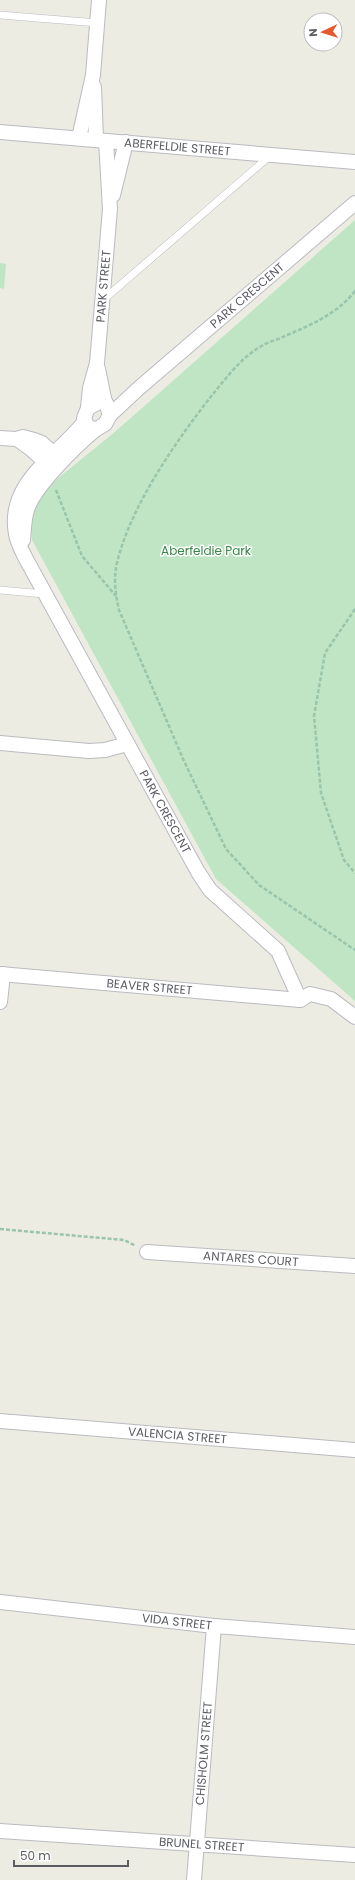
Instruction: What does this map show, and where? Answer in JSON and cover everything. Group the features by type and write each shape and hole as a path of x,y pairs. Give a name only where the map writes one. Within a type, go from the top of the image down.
{"street":[{"name":"PARK STREET","path":"79,138 93,75 99,0"},
{"name":"PARK STREET","path":"93,75 96,121 101,140 110,209"},
{"name":"ABERFELDIE STREET","path":"0,132 355,162"},
{"name":"PARK STREET","path":"89,420 97,363 110,209 126,142"},
{"name":"PARK CRESCENT","path":"300,1000 278,951 210,890 198,872 44,594 16,534 16,508 26,485 52,465 73,437 89,420 105,424 107,407 139,388 355,203"},
{"name":"PARK STREET","path":"97,363 107,407"},
{"path":"89,420 94,404 107,407"},
{"path":"0,438 16,439 23,437 42,443 52,465"},
{"path":"0,743 88,751 105,750 127,744"},
{"path":"0,1002 2,974"},
{"name":"BEAVER STREET","path":"2,974 300,1000"},
{"path":"300,1000 310,994 331,999 355,1017"},
{"name":"ANTARES COURT","path":"147,1252 355,1266"},
{"name":"VALENCIA STREET","path":"0,1421 355,1450"},
{"name":"VIDA STREET","path":"0,1602 214,1626 355,1637"},
{"name":"CHISHOLM STREET","path":"194,1880 214,1626"},
{"name":"BRUNEL STREET","path":"0,1831 196,1846 355,1855"}],"lane":[{"path":"0,15 98,23"},
{"path":"103,300 272,155"},
{"path":"0,590 44,594"}],"path":[{"path":"355,291 348,299 318,322 260,346 228,374 195,416 151,484 125,535 117,560 114,586 119,610 184,761 226,849 259,885 355,950"},
{"path":"52,465 54,484 65,516 82,556 116,596"},
{"path":"355,609 325,653 314,716 321,793 344,860 355,873"},
{"path":"0,1230 124,1240 147,1252"}],"green space":[{"name":"Aberfeldie Park","path":"355,220 355,1001 216,879 32,540 30,523 40,495 57,479 116,431"},
{"path":"0,263 6,264 4,289 0,288"}]}
